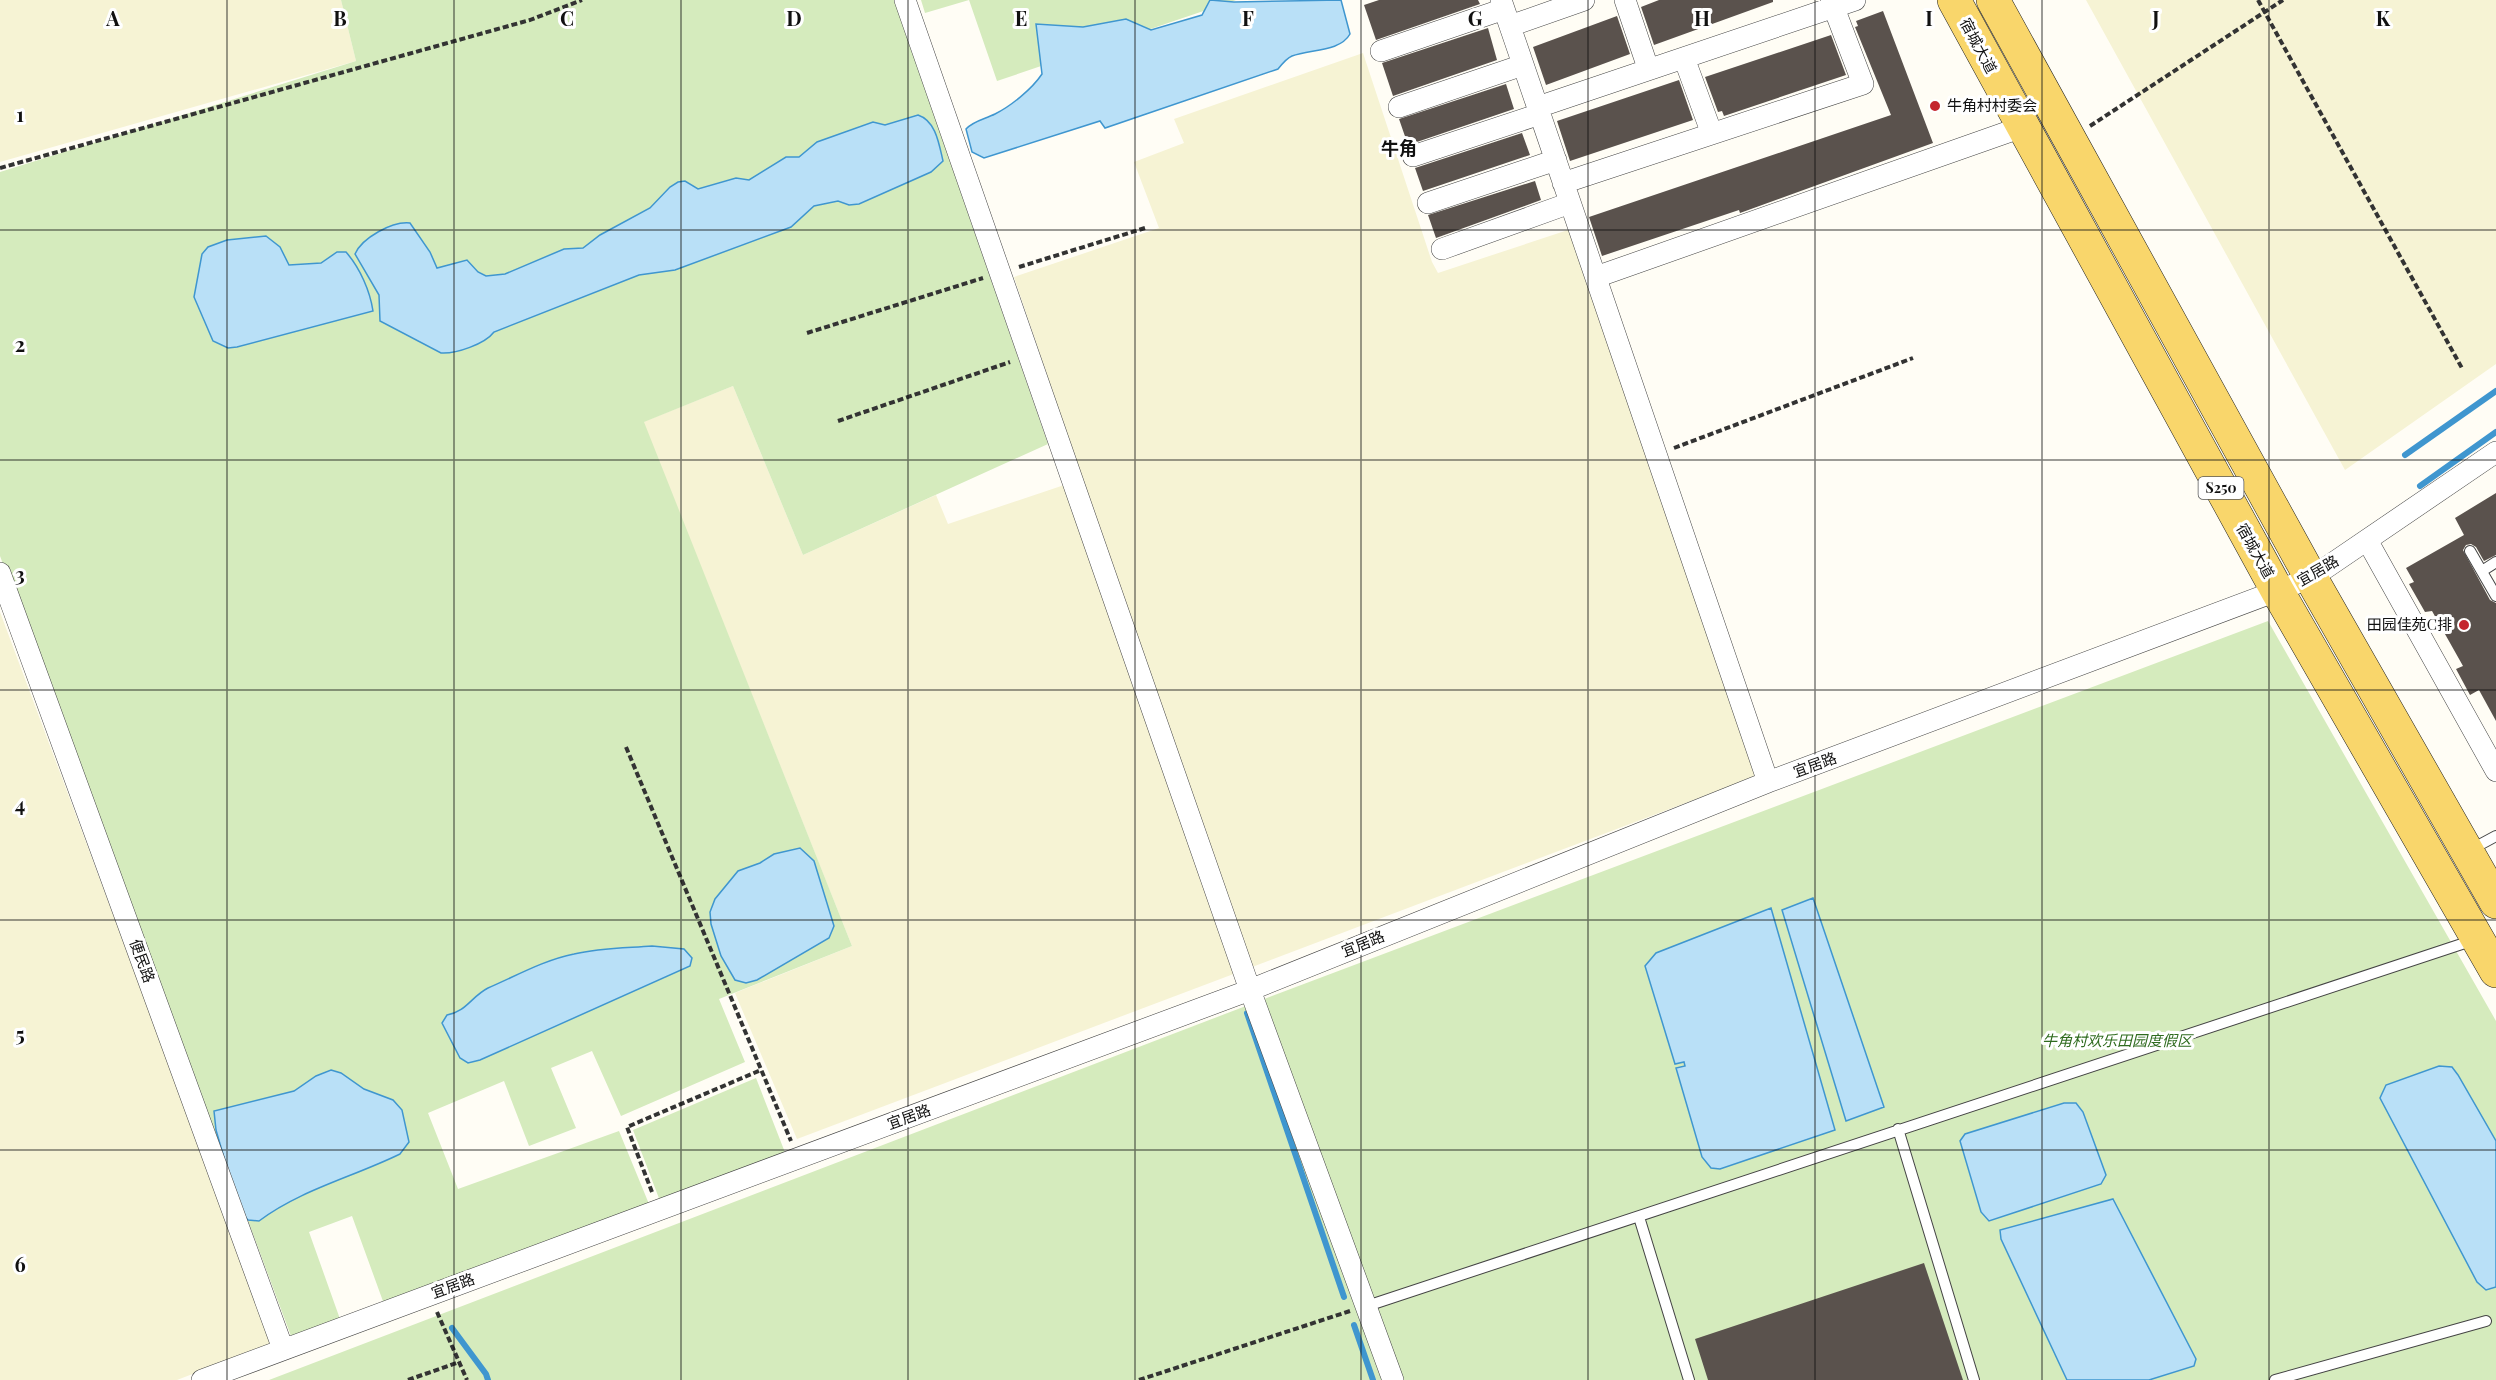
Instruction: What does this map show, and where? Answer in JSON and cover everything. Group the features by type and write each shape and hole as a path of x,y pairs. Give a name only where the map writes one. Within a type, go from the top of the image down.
{"main road":[{"name":"宿城大道","path":"1954,0 2278,592 2496,971"},
{"name":"S250","path":"1993,0 2311,578 2496,903"}],"street":[{"path":"905,0 1250,990 1393,1380"},
{"path":"1381,51 1505,12 1584,0"},
{"path":"1624,0 1648,68"},
{"path":"1413,156 1539,111 1648,68 1684,58 1832,4 1855,0"},
{"path":"1563,183 1863,84 1832,4"},
{"path":"1505,12 1768,782"},
{"path":"1684,58 1712,134"},
{"path":"1399,107 1523,65"},
{"path":"1596,277 2022,126"},
{"path":"1428,203 1556,160"},
{"path":"1442,249 1570,203"},
{"name":"宜居路","path":"202,1380 1250,990 1768,782 2278,592 2311,578 2496,452"},
{"path":"2367,540 2496,771"},
{"name":"便民路","path":"0,573 283,1349"}],"lane":[{"path":"2470,551 2496,596"},
{"path":"2482,571 2496,562"},
{"path":"2467,851 2496,837"},
{"path":"1367,1306 2478,939"},
{"path":"1898,1129 1974,1380"},
{"path":"1639,1217 1689,1380"},
{"path":"2275,1380 2486,1321"}],"path":[{"path":"0,168 530,20 582,0"},
{"path":"2258,0 2463,370"},
{"path":"2069,139 2283,0"},
{"path":"807,333 1145,228"},
{"path":"838,421 1029,355"},
{"path":"1656,455 1913,358"},
{"path":"626,747 798,1158"},
{"path":"659,1210 627,1127 761,1070"},
{"path":"429,1295 467,1380"},
{"path":"1139,1380 1367,1306"},
{"path":"408,1380 459,1362"}],"shaded area":[{"path":"0,0 341,0 356,61 0,162"},
{"path":"2086,0 2496,0 2496,364 2345,470"},
{"path":"1363,53 1432,262 1438,273 1571,229 1757,776 797,1139 735,993 852,946 643,422 733,386 803,555 936,495 948,524 1082,479 1014,277 1159,228 1134,162 1184,143 1174,119"},
{"path":"0,612 273,1343 177,1380 0,1380"}],"green space":[{"path":"341,0 894,0 1048,444 803,555 733,386 644,422 852,946 719,999 745,1062 621,1116 592,1051 551,1068 576,1128 529,1146 504,1081 428,1113 458,1189 619,1131 649,1204 384,1304 352,1216 309,1232 340,1319 291,1336 0,556 0,172 356,61"},
{"path":"921,0 969,0 925,13"},
{"path":"969,0 1236,0 997,81"},
{"name":"牛角村欢乐田园度假区","path":"2268,621 2496,1021 2496,1380 269,1380 1272,996"},
{"path":"756,1078 786,1155 660,1201 633,1130"}],"water":[{"path":"1210,0 1234,2 1341,0 1350,34 1345,40 1332,47 1292,56 1278,69 1105,128 1100,121 984,158 972,152 966,129 1014,102 1042,74 1036,24 1083,27 1126,19 1151,30 1202,15"},
{"path":"918,115 929,122 933,128 942,154 943,161 931,172 859,204 849,205 838,201 814,206 791,227 675,270 639,275 494,332 477,344 462,350 441,353 380,321 379,295 355,254 364,242 378,232 395,225 410,223 430,252 437,268 467,260 478,272 486,276 505,274 564,249 583,248 600,235 650,208 678,182 685,181 698,189 736,178 749,180 786,157 799,157 817,142 873,122 885,125"},
{"path":"266,236 280,247 289,265 321,263 337,252 346,252 364,280 373,311 237,347 228,348 213,341 194,297 202,254 208,247 227,240"},
{"path":"800,848 814,861 834,926 829,938 757,980 746,983 735,980 721,956 711,924 710,912 715,899 738,871 760,863 774,854"},
{"path":"1813,898 1884,1107 1846,1121 1782,910"},
{"path":"1771,908 1835,1130 1720,1169 1711,1168 1702,1157 1676,1068 1685,1066 1684,1062 1675,1064 1645,966 1656,953"},
{"path":"652,946 684,949 692,958 690,966 480,1060 468,1063 460,1058 442,1023 447,1015 459,1011 488,988 552,960 593,950"},
{"path":"2439,1066 2452,1067 2496,1141 2496,1287 2486,1290 2477,1282 2380,1098 2386,1085"},
{"path":"331,1070 341,1073 364,1089 393,1100 402,1110 409,1142 400,1154 309,1192 259,1221 248,1220 239,1210 216,1130 214,1111 294,1091 316,1076"},
{"path":"2064,1103 2076,1103 2083,1112 2106,1175 2101,1184 1989,1221 1981,1212 1960,1141 1965,1134"},
{"path":"2113,1199 2196,1359 2194,1366 2149,1380 2067,1380 2001,1239 2000,1230"}],"building":[{"path":"1379,0 1478,0 1480,4 1376,40 1364,5"},
{"path":"1659,0 1773,0 1773,2 1654,45 1641,7"},
{"path":"1883,11 1933,143 1740,213 1739,210 1602,256 1589,217 1891,115 1855,27 1858,26 1856,21"},
{"path":"1617,16 1630,54 1546,85 1533,47"},
{"path":"1488,28 1497,60 1393,96 1382,63"},
{"path":"1831,35 1846,75 1724,116 1722,111 1718,112 1705,77"},
{"path":"1679,80 1693,120 1570,161 1557,121"},
{"path":"1506,84 1514,109 1408,145 1399,119"},
{"path":"1522,133 1530,155 1423,191 1415,168"},
{"path":"1535,181 1541,200 1436,238 1428,215"},
{"name":"田园佳苑C排","path":"2496,493 2496,555 2484,561 2476,547 2471,544 2466,545 2463,550 2490,600 2496,603 2496,721 2479,690 2470,695 2456,669 2463,666 2432,611 2425,612 2409,584 2414,582 2406,568 2464,535 2455,518"},
{"path":"1924,1263 1963,1380 1708,1380 1695,1339"}],"waterway":[{"path":"2405,455 2496,391"},
{"path":"2420,486 2496,432"},
{"path":"1247,1013 1344,1297"},
{"path":"1354,1325 1373,1380"},
{"path":"452,1328 488,1380"}],"place":[{"name":"牛角村村委会","path":"1935,106"},
{"name":"田园佳苑C排","path":"2464,625"}],"district":[{"name":"牛角","path":"1399,149"}]}
